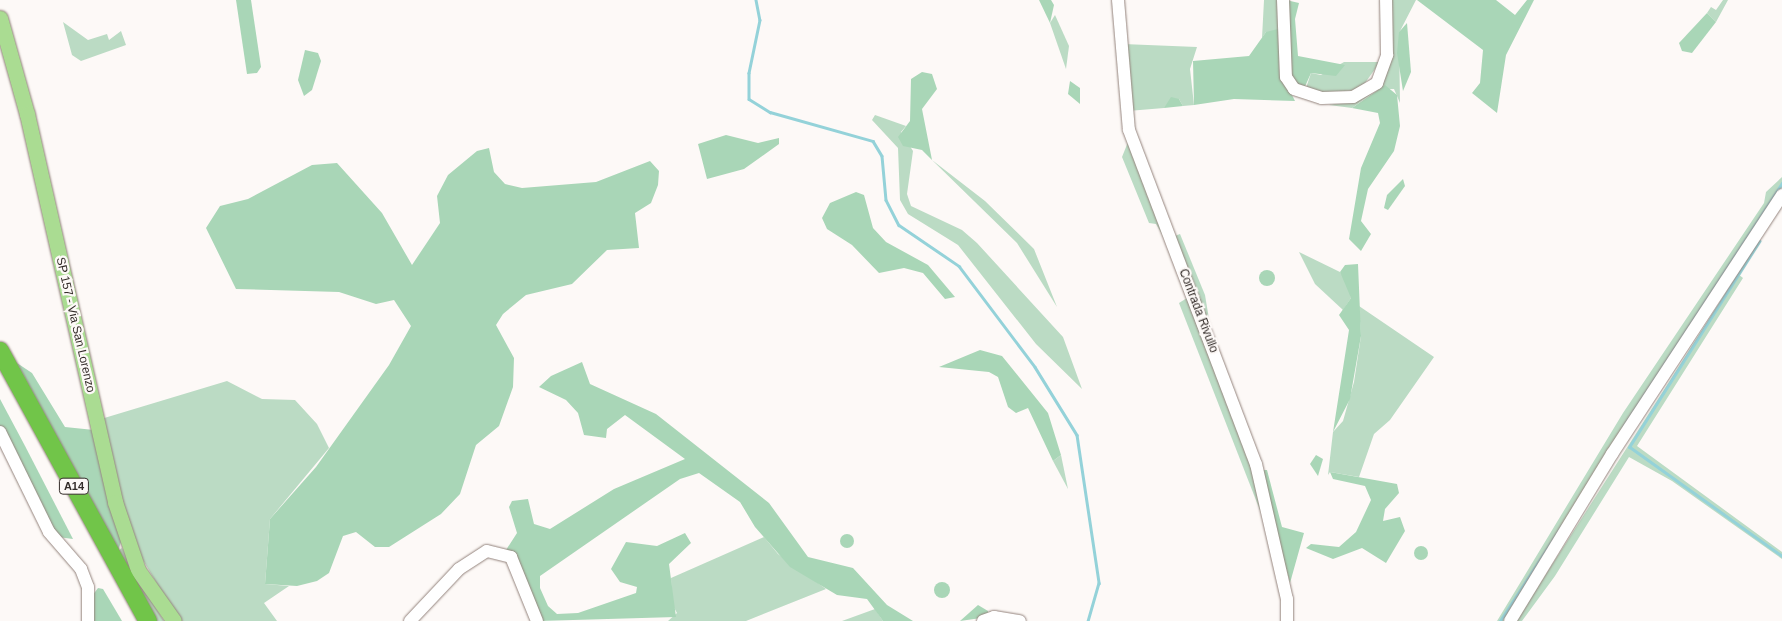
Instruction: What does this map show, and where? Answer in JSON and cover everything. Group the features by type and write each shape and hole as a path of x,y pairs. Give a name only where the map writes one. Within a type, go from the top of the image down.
{"highway":[{"name":"A14","path":"0,351 148,621"},
{"name":"A14","path":"0,376 134,621"}],"main road":[{"name":"SP 157 - Via San Lorenzo","path":"0,18 27,114 115,502 138,570 174,621"}],"street":[{"name":"Contrada Rivullo","path":"1118,0 1129,130 1256,464 1287,599 1288,621"},
{"path":"1283,0 1286,78 1294,89 1322,98 1353,97 1377,83 1387,55 1386,0"},
{"path":"1510,621 1612,454 1782,195"},
{"path":"0,432 47,528 82,569 88,587 88,621"},
{"path":"410,621 454,574 487,551 511,557 537,621"},
{"path":"983,621 994,617 1020,621"}],"green space":[{"path":"236,0 251,0 261,67 257,73 247,74"},
{"path":"1039,0 1051,0 1054,5 1050,23"},
{"path":"1264,0 1278,0 1279,33 1266,32 1262,38"},
{"path":"1286,0 1299,3 1295,19 1298,56 1345,65 1336,76 1311,73 1303,91 1290,75"},
{"path":"1389,0 1416,0 1399,33 1400,103 1394,89 1378,89 1352,108 1329,105 1359,100 1381,81"},
{"path":"1417,0 1496,0 1515,15 1527,0 1534,0 1506,55 1497,113 1472,93 1480,83 1483,50"},
{"path":"1723,0 1728,0 1716,22 1707,13 1711,7 1716,10"},
{"path":"1707,13 1716,22 1692,53 1682,51 1679,43"},
{"path":"1055,15 1069,46 1066,69 1050,23"},
{"path":"63,22 88,40 107,34 109,40 121,31 126,45 81,61 72,55"},
{"path":"1407,23 1411,72 1403,91 1397,53 1399,32"},
{"path":"1278,29 1281,73 1295,101 1234,99 1194,105 1193,61 1249,56 1266,32"},
{"path":"1123,44 1197,47 1190,69 1194,105 1183,106 1179,99 1164,108 1128,111"},
{"path":"305,50 318,53 321,61 312,90 304,96 298,80"},
{"path":"1344,62 1380,62 1360,90 1315,93 1306,88 1311,73 1321,75"},
{"path":"922,72 932,74 937,89 922,109 932,160 922,150 903,146 898,137 910,121 911,79"},
{"path":"1070,81 1080,88 1080,104 1068,94"},
{"path":"1385,85 1397,95 1400,126 1394,151 1368,189 1361,221 1371,234 1361,251 1349,239 1361,168 1380,123 1378,113 1352,108"},
{"path":"1171,97 1179,99 1183,106 1164,108"},
{"path":"875,115 906,126 901,132 913,151 907,194 911,206 962,230 977,243 1063,337 1082,389 1036,344 958,245 908,214 900,200 898,148 872,120"},
{"path":"726,135 758,143 779,138 779,144 744,169 707,179 698,144"},
{"path":"1128,142 1166,241 1156,224 1149,223 1122,157"},
{"path":"489,148 494,172 505,184 522,188 596,182 650,161 659,171 658,185 651,203 635,213 639,248 607,250 572,284 526,295 503,314 496,325 514,358 513,387 499,426 476,445 460,494 441,514 389,547 375,547 356,532 343,536 329,573 317,581 297,586 265,584 270,519 316,467 389,365 411,326 394,300 376,304 339,292 236,289 206,228 220,206 248,199 312,165 337,163 382,213 412,265 440,223 437,196 448,175 477,151"},
{"path":"932,160 985,201 1034,249 1057,307 1017,243"},
{"path":"1782,177 1782,187 1504,621 1497,621 1623,413 1764,203 1766,192"},
{"path":"1403,179 1405,186 1388,210 1384,208 1387,195"},
{"path":"856,192 864,195 873,228 886,242 928,265 955,297 945,299 923,273 904,268 879,273 852,245 827,229 822,218 830,203"},
{"path":"1180,234 1205,295 1212,337 1172,237"},
{"path":"1299,252 1340,272 1350,288 1351,298 1343,310 1315,284"},
{"path":"1358,264 1361,336 1350,399 1333,432 1349,330 1339,315 1351,298 1340,272 1345,265"},
{"path":"1267,270 1273,272 1275,278 1273,284 1267,286 1261,284 1259,278 1261,272"},
{"path":"1738,274 1743,278 1637,446 1782,552 1782,559 1672,481 1629,457 1555,576 1522,621 1516,621"},
{"path":"1187,298 1249,458 1261,513 1179,303"},
{"path":"1359,306 1434,357 1390,420 1374,434 1359,477 1330,472 1328,475 1333,432 1343,421 1354,382 1361,336"},
{"path":"980,350 1002,356 1048,413 1061,455 1053,461 1028,408 1016,413 1008,407 998,377 989,372 939,367"},
{"path":"582,362 590,384 656,414 769,503 808,557 853,568 887,605 913,621 883,621 867,599 837,595 790,567 755,527 740,502 699,473 680,479 540,576 540,588 548,606 557,614 578,613 636,593 637,587 620,582 611,569 626,542 657,546 685,533 691,543 669,564 676,617 539,621 506,550 517,533 509,507 512,501 528,499 534,524 550,529 614,489 685,459 625,415 607,429 606,438 584,435 578,413 566,400 539,387 551,376"},
{"path":"17,363 32,373 65,427 94,430 122,539 118,551"},
{"path":"227,381 262,399 295,400 317,424 329,448 270,519 265,584 289,586 264,603 277,621 179,621 130,538 101,419"},
{"path":"0,399 73,539 58,537 0,431"},
{"path":"1061,455 1068,489 1053,461"},
{"path":"1316,455 1323,459 1318,476 1310,464"},
{"path":"1259,470 1267,470 1282,527 1304,533 1290,583"},
{"path":"1330,472 1397,484 1399,493 1385,509 1383,521 1400,517 1405,531 1386,563 1362,548 1333,559 1306,548 1311,544 1339,547 1356,532 1371,500 1365,486 1333,479"},
{"path":"847,534 852,536 854,541 852,546 847,548 842,546 840,541 842,536"},
{"path":"764,537 778,554 826,589 746,621 668,621 677,613 672,604 671,578"},
{"path":"1418,546 1424,546 1428,553 1424,560 1418,560 1414,556 1414,550"},
{"path":"122,548 143,588 164,621 156,621 118,551"},
{"path":"942,582 948,584 950,590 948,596 942,598 936,596 934,590 936,584"},
{"path":"98,588 103,589 122,621 91,621 92,596"},
{"path":"978,605 988,611 988,617 960,621"},
{"path":"875,609 883,621 842,621"}],"waterway":[{"path":"756,0 760,20 749,73 749,99 770,112 873,141 882,156 886,200 899,225 959,266 1035,367 1077,435 1099,583 1088,621"},
{"path":"1623,427 1782,183"},
{"path":"1760,241 1630,447 1782,556"},
{"path":"1500,621 1562,525"}]}
